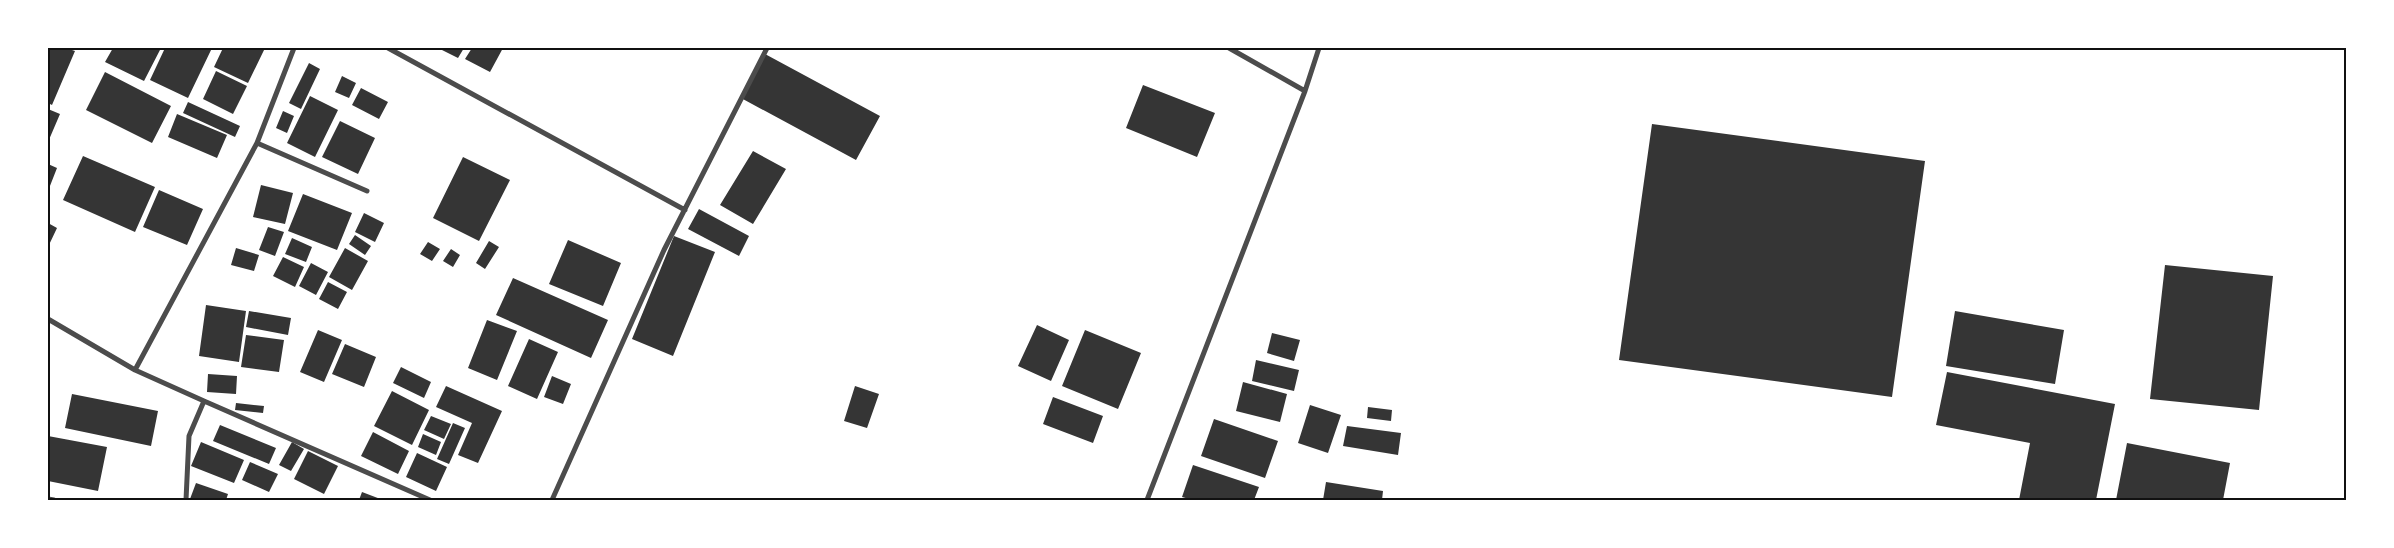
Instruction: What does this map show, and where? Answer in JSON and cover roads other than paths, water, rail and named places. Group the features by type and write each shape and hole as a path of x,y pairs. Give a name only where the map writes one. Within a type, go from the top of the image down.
{"street":[{"path":"135,370 257,143 294,48"},
{"path":"388,48 685,210"},
{"path":"552,500 664,250 767,48"},
{"path":"1229,48 1305,91"},
{"path":"1147,500 1305,91 1319,48"},
{"path":"257,143 367,191"},
{"path":"48,319 135,370 430,500"},
{"path":"186,500 189,436 204,401"},
{"path":"48,499 54,500"}]}
